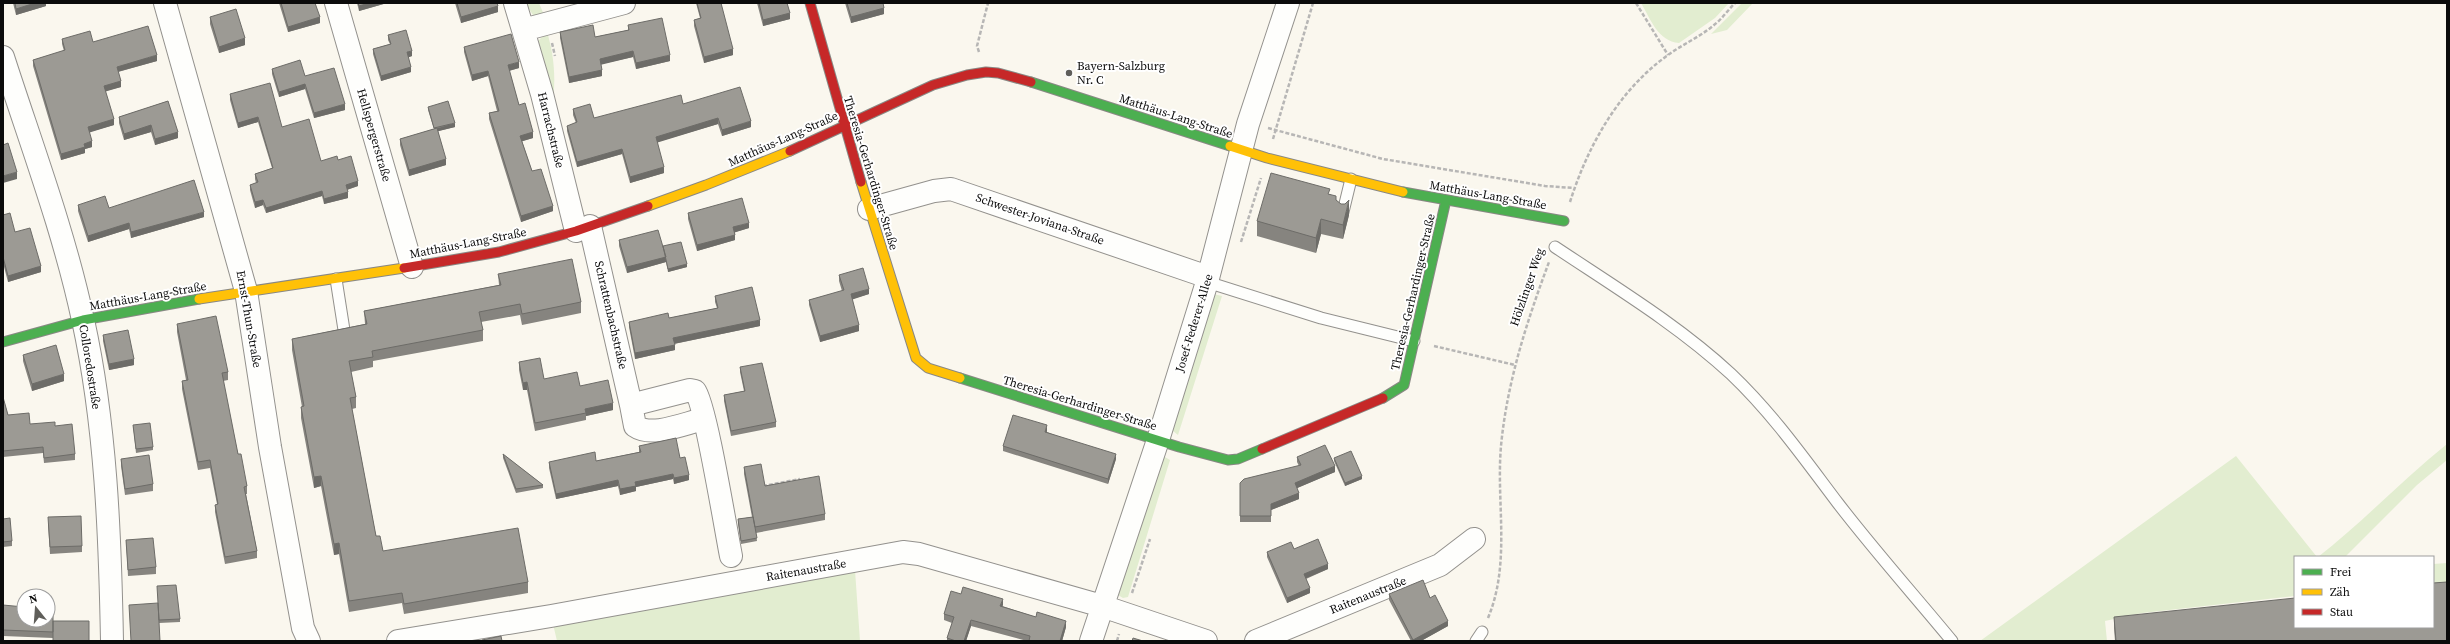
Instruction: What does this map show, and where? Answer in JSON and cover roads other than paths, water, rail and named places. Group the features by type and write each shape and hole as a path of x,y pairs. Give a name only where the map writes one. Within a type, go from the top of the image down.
{"street":[{"name":"Ernst-Thun-Straße","path":"165,3 246,291 270,447 304,628 309,641"},
{"name":"Hellspergerstraße","path":"336,3 412,267"},
{"name":"Harrachstraße","path":"515,3 583,228"},
{"name":"Theresia-Gerhardinger-Straße","path":"810,3 869,209 910,343 916,358 928,368 1158,440 1228,460 1238,459 1391,395 1404,386 1446,200"},
{"name":"Josef-Federer-Allee","path":"1090,641 1158,440 1207,280 1248,124 1288,3"},
{"path":"523,30 616,4"},
{"name":"Colloredostraße","path":"3,57 64,251 83,320 96,397 104,474 112,641"},
{"name":"Matthäus-Lang-Straße","path":"3,342 83,320 246,291 336,279 499,252 583,228 706,185 769,160 933,85 967,75 986,72 998,73 1049,88 1242,150 1351,179 1446,200 1564,221"},
{"name":"Schwester-Joviana-Straße","path":"869,209 934,191 950,189 1207,280"},
{"name":"Schrattenbachstraße","path":"583,228 631,404 635,426 642,431 652,431 704,419"},
{"path":"631,404 695,391 699,395 731,556"},
{"name":"Raitenaustraße","path":"1256,641 1440,565 1474,539"},
{"name":"Raitenaustraße","path":"398,641 550,616 903,552 919,554 1102,606 1206,641"}],"lane":[{"path":"1343,212 1351,179"},
{"path":"1555,248 1660,317 1697,345 1736,379 1778,424 1838,503 1952,641"},
{"path":"336,279 344,330"},
{"path":"1207,280 1322,318 1414,341"}],"place":[{"name":"Bayern-Salzburg Nr. C","path":"1069,73"}]}
